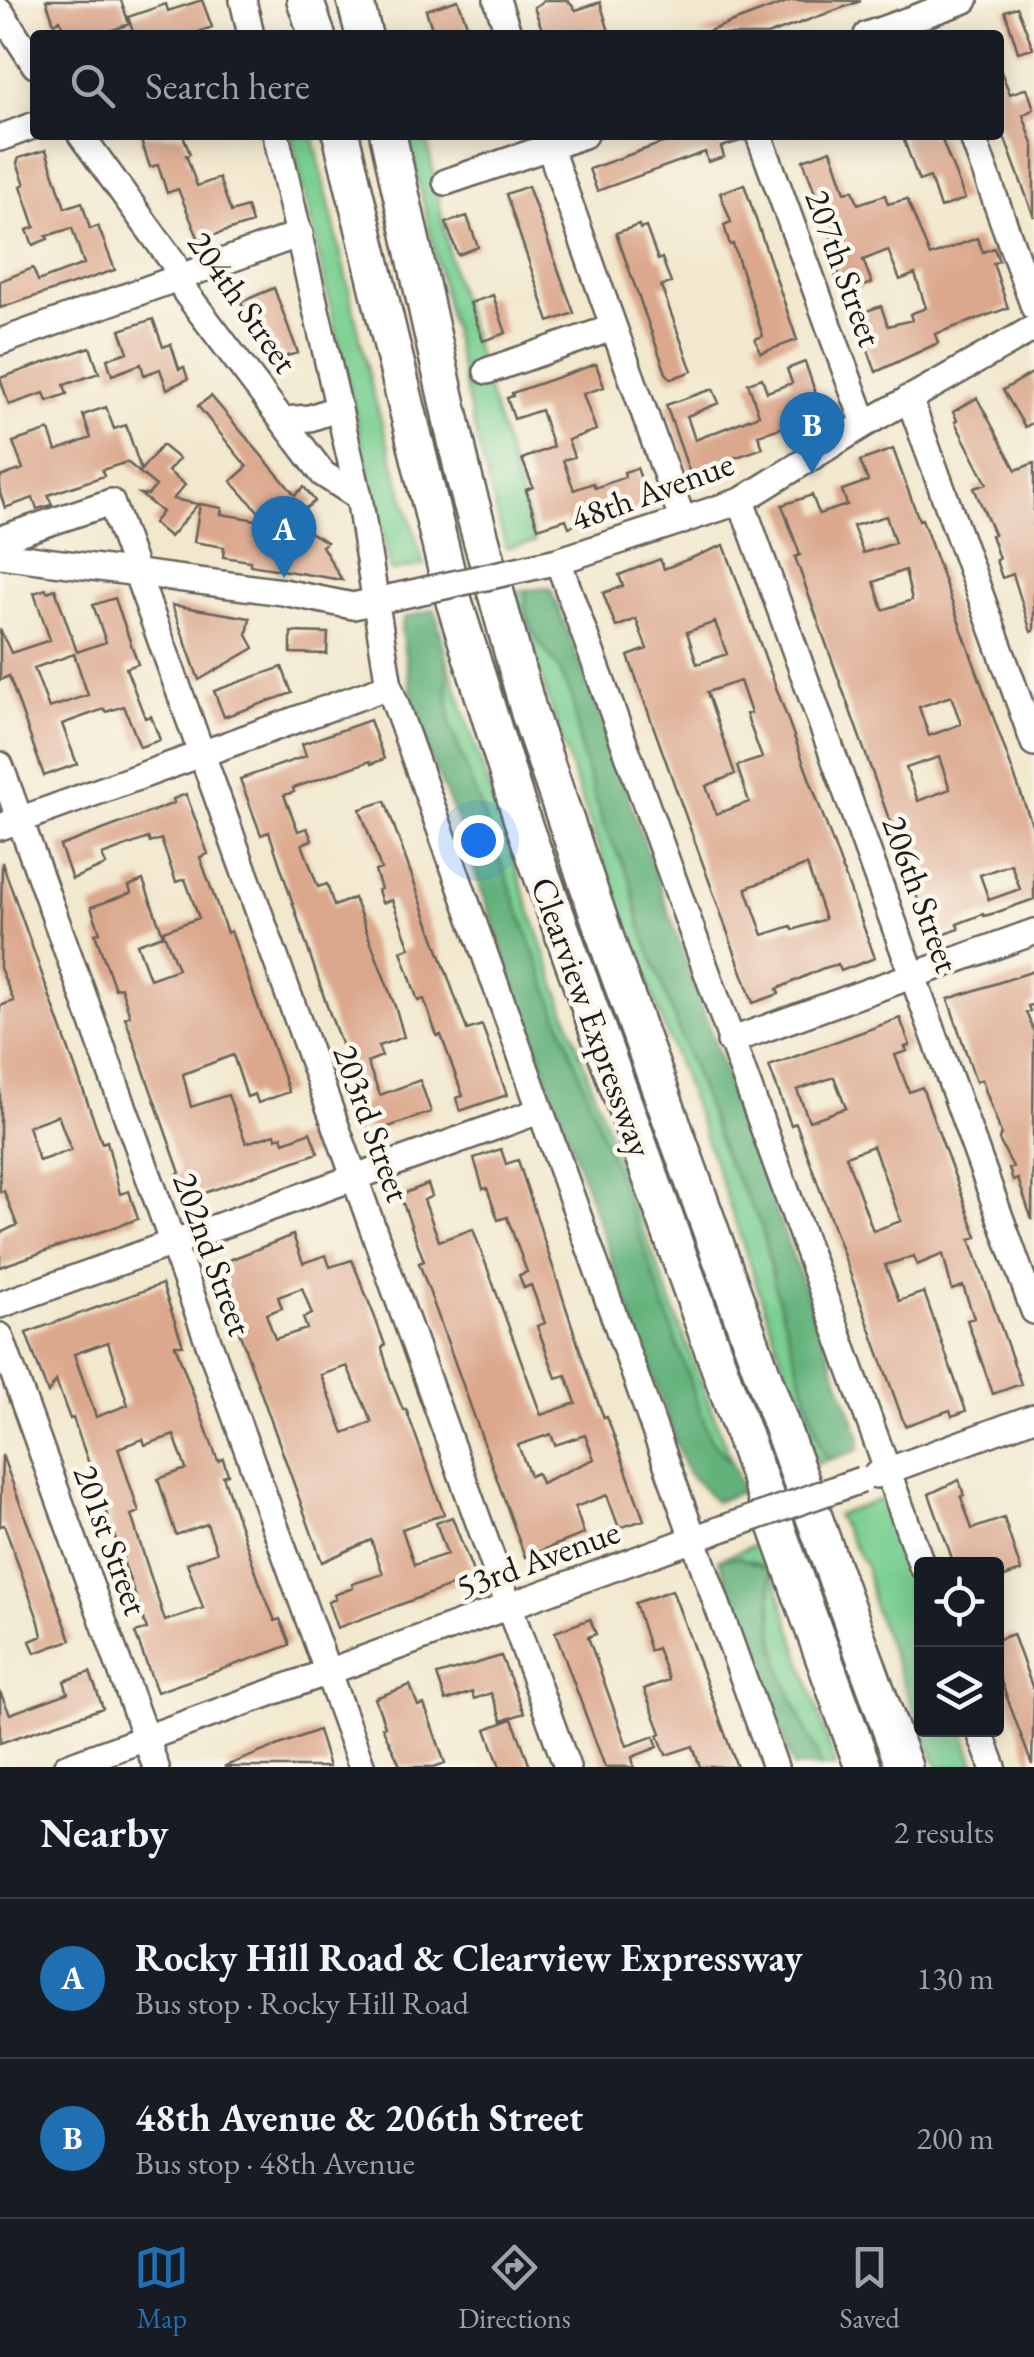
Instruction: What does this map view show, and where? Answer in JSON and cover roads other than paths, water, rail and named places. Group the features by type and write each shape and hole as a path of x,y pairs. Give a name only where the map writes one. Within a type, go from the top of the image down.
{"highway":[{"path":"307,0 316,30"},
{"path":"355,0 363,30"},
{"path":"372,0 377,30"},
{"name":"Clearview Expressway","path":"342,140 444,565 490,722 863,1767"},
{"name":"Clearview Expressway","path":"391,140 464,477 529,713 904,1767"}],"street":[{"path":"244,0 250,30"},
{"path":"497,0 508,30"},
{"path":"896,30 932,24 965,0"},
{"path":"0,11 30,57"},
{"path":"0,138 30,127"},
{"name":"204th Street","path":"85,140 173,262 186,293 283,420 330,481 359,497"},
{"path":"277,140 359,497 389,686 538,1110 703,1535 774,1767"},
{"name":"207th Street","path":"761,140 864,424"},
{"path":"974,140 1034,307"},
{"path":"446,182 547,141 683,521"},
{"path":"0,342 300,234"},
{"path":"487,371 612,328"},
{"name":"48th Avenue","path":"0,554 283,592 353,606 376,604 558,561 742,501 864,424 1034,328"},
{"path":"910,398 1034,743"},
{"path":"283,420 310,418 339,408"},
{"name":"206th Street","path":"742,501 1034,1311"},
{"name":"203rd Street","path":"0,539 111,502 567,1767"},
{"path":"558,561 919,1557"},
{"path":"10,823 389,686"},
{"name":"202nd Street","path":"0,765 10,823 172,1242 362,1767"},
{"path":"730,1041 1034,932"},
{"path":"0,1305 538,1110"},
{"name":"201st Street","path":"0,1336 156,1767"},
{"name":"53rd Avenue","path":"66,1767 1034,1417"},
{"path":"982,1737 993,1767"}],"place":[{"name":"48th Avenue & 206th Street","path":"812,474"},
{"name":"Rocky Hill Road & Clearview Expressway","path":"284,578"}]}
